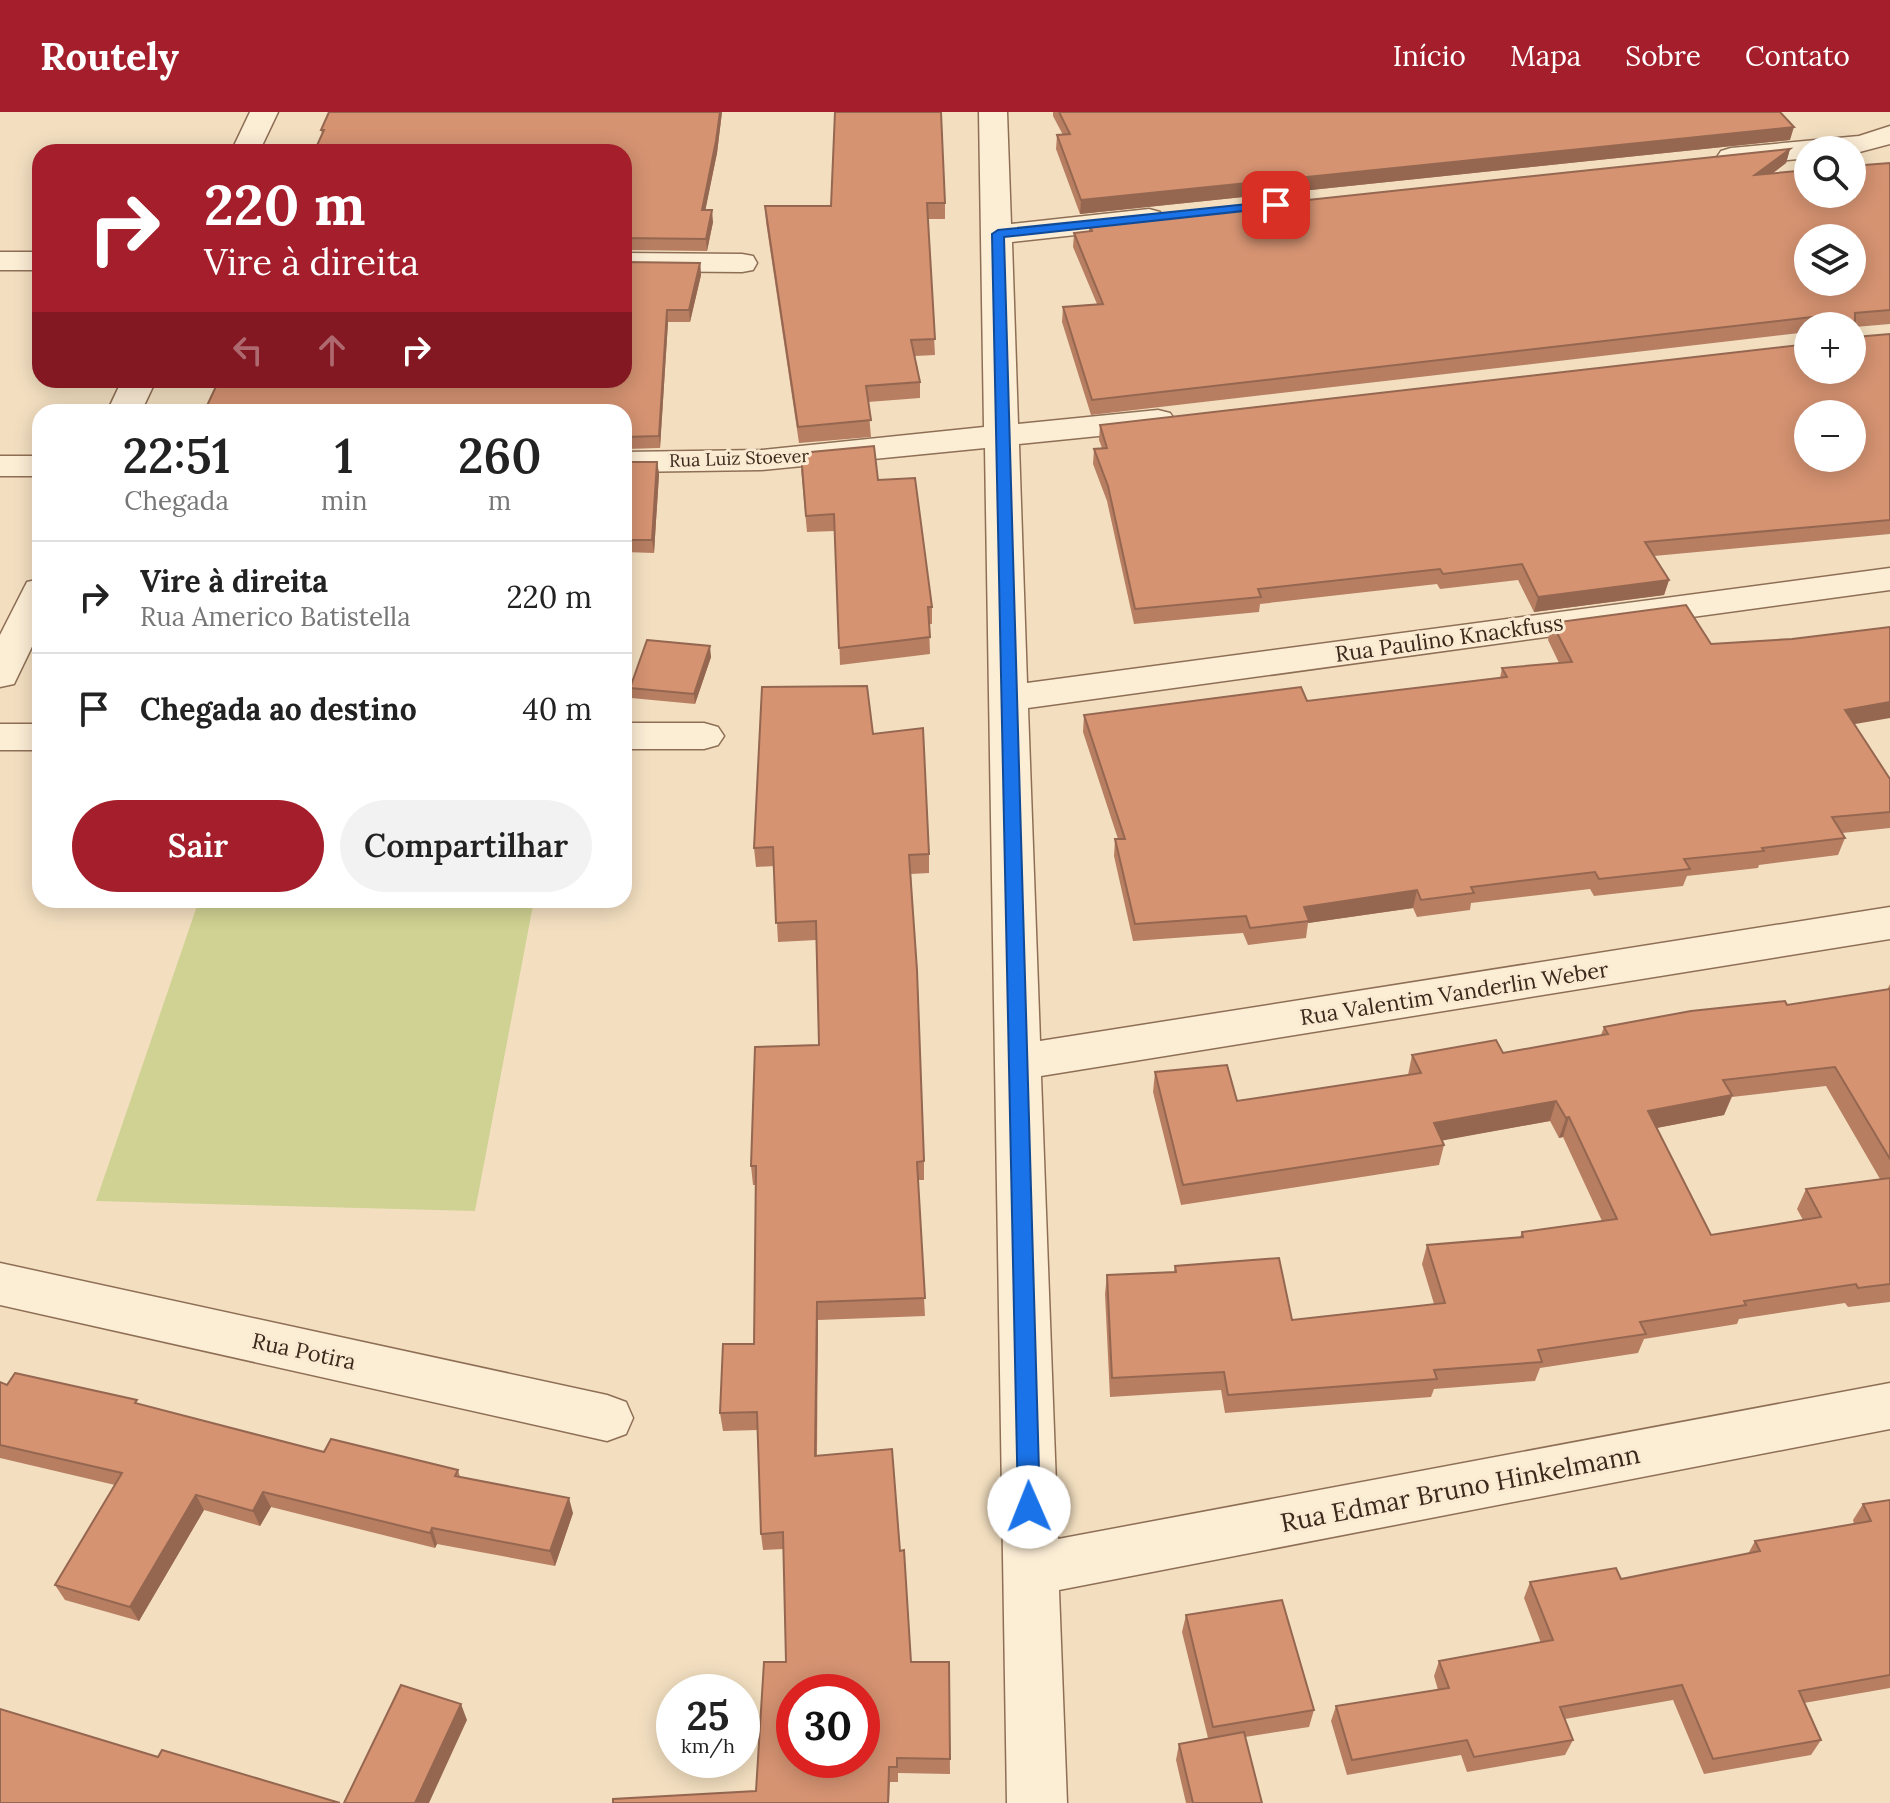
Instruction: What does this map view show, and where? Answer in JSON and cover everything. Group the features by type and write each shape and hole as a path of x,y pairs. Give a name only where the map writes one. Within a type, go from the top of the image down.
{"street":[{"path":"249,144 264,112"},
{"path":"993,112 1037,1803"},
{"path":"1863,117 1890,126"},
{"path":"1705,160 1862,144 1890,135"},
{"path":"998,234 1171,216"},
{"path":"0,261 32,261"},
{"path":"632,262 742,263"},
{"name":"Rua Luiz Stoever","path":"632,462 761,460 1184,417"},
{"path":"0,466 32,466"},
{"name":"Rua Paulino Knackfuss","path":"1008,698 1890,579"},
{"path":"0,675 32,607"},
{"path":"632,736 704,736"},
{"path":"0,737 32,737"},
{"name":"Rua Valentim Vanderlin Weber","path":"1018,1062 1890,923"},
{"name":"Rua Potira","path":"0,1284 607,1418"},
{"name":"Rua Edmar Bruno Hinkelmann","path":"1031,1570 1890,1406"}],"green space":[{"path":"196,908 532,908 475,1211 96,1201"}],"building":[{"path":"329,112 720,112 702,210 712,210 706,239 632,238 632,144 318,144 324,130 321,130"},
{"path":"835,112 941,112 945,203 927,203 935,339 911,340 920,382 866,386 871,420 798,427 765,206 831,206"},
{"path":"1059,112 1780,112 1794,127 1081,200 1057,135 1070,134"},
{"path":"1790,149 1755,175 1794,171 1794,208 1866,208 1866,165 1890,163 1890,310 1794,312 1794,319 1092,400 1063,307 1103,304 1074,233 1092,231 1089,223"},
{"path":"632,262 700,263 689,310 667,310 659,436 632,437 632,404 208,404 215,388 632,388"},
{"path":"1890,334 1890,520 1645,542 1669,580 1538,597 1522,564 1443,574 1440,569 1258,589 1261,597 1135,609 1108,486 1094,449 1107,448 1100,425 1794,346 1794,384 1866,384 1866,336"},
{"path":"874,446 878,480 915,478 932,607 928,607 930,637 839,648 834,514 806,516 801,453"},
{"path":"632,462 657,462 652,540 632,540"},
{"path":"1686,605 1711,644 1792,639 1890,627 1890,702 1845,710 1890,779 1890,812 1832,817 1845,838 1762,848 1764,851 1684,859 1690,869 1599,879 1595,872 1471,887 1474,893 1421,900 1417,890 1304,907 1309,921 1250,928 1246,916 1135,924 1115,839 1125,839 1084,715 1301,687 1307,701 1507,677 1502,668 1572,662 1552,623"},
{"path":"647,640 710,646 694,694 632,688"},
{"path":"867,686 873,734 923,728 929,854 909,855 924,1161 917,1162 925,1298 817,1302 815,1456 892,1449 900,1551 904,1550 911,1662 949,1662 950,1759 897,1758 897,1767 889,1767 888,1803 613,1803 613,1799 756,1791 757,1778 760,1778 764,1662 786,1662 783,1532 761,1534 757,1412 720,1413 723,1344 754,1344 756,1166 751,1166 755,1047 819,1045 816,921 776,923 773,847 754,848 762,687"},
{"path":"1890,989 1890,1159 1835,1067 1723,1080 1732,1095 1648,1111 1711,1235 1821,1217 1806,1189 1890,1178 1890,1284 1858,1288 1856,1284 1744,1301 1746,1305 1640,1322 1646,1334 1538,1350 1542,1362 1434,1370 1437,1379 1228,1395 1224,1372 1112,1378 1107,1275 1176,1272 1175,1266 1279,1258 1292,1320 1445,1303 1427,1245 1523,1237 1522,1232 1617,1219 1569,1117 1566,1118 1556,1101 1434,1123 1444,1145 1183,1185 1155,1072 1227,1065 1237,1101 1421,1073 1412,1055 1496,1040 1503,1053 1608,1034 1604,1027 1691,1011 1785,1001 1787,1005"},
{"path":"15,1373 137,1400 135,1403 324,1452 331,1439 458,1470 455,1476 569,1498 550,1551 432,1528 430,1533 263,1492 253,1511 196,1495 130,1607 55,1585 122,1473 0,1445 0,1382 7,1385"},
{"path":"1890,1500 1890,1675 1799,1691 1821,1740 1713,1759 1682,1685 1560,1707 1573,1740 1474,1757 1467,1740 1352,1760 1336,1706 1449,1688 1439,1661 1553,1640 1530,1582 1616,1568 1621,1579 1760,1551 1755,1541 1871,1521 1863,1504"},
{"path":"1282,1600 1314,1710 1213,1727 1186,1615"},
{"path":"401,1685 461,1704 415,1803 344,1803"},
{"path":"0,1709 158,1757 162,1750 340,1803 0,1803"},
{"path":"1244,1732 1262,1803 1193,1803 1179,1744"}],"route":[{"path":"1029,1507 998,234 1276,205"}]}
